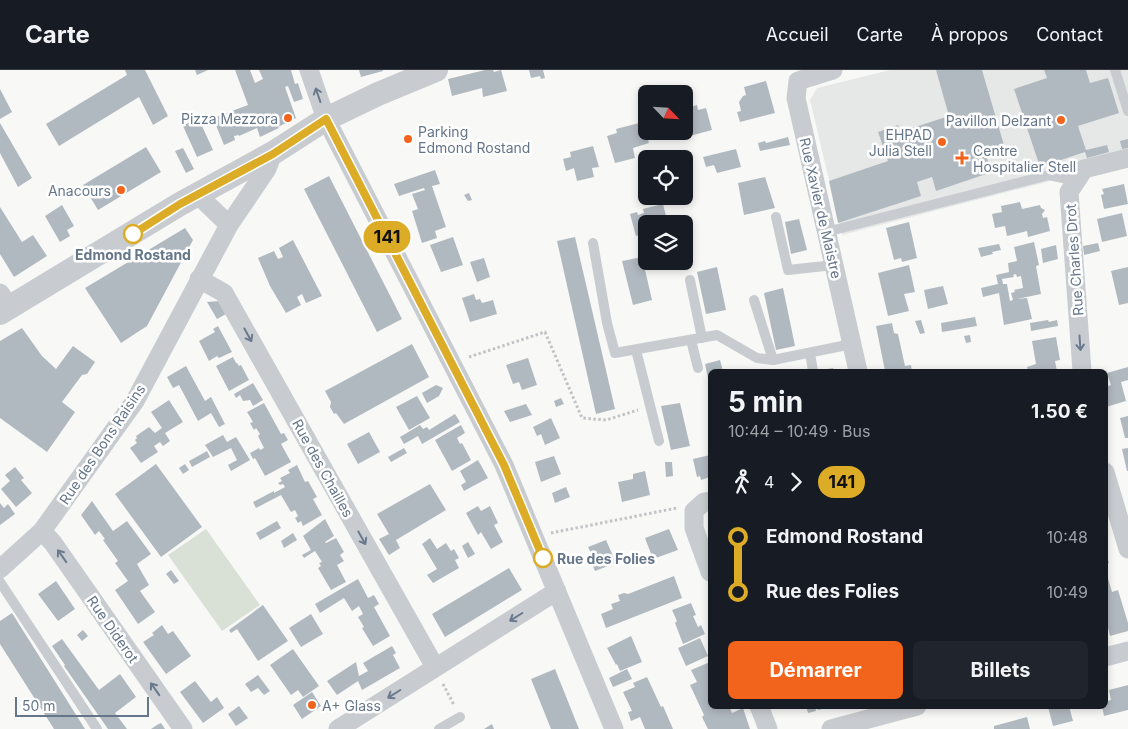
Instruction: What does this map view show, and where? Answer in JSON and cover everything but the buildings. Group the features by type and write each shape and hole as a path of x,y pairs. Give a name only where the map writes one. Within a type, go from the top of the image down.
{"street":[{"path":"309,70 326,119 504,465 614,729"},
{"path":"3,304 273,154 326,119 378,94 436,70"},
{"name":"Rue Xavier de Maistre","path":"834,70 798,81 796,98 858,369"},
{"name":"Rue des Bons Raisins","path":"0,569 42,531 135,401 229,225 267,169 273,154"},
{"path":"1077,181 1084,169 1128,158"},
{"name":"Rue Charles Drot","path":"1077,181 1069,192 1082,369"},
{"path":"198,195 229,225"},
{"name":"Rue des Chailles","path":"199,279 224,293 435,667"},
{"path":"1108,482 1128,549"},
{"path":"707,502 694,511 694,528 708,566"},
{"name":"Rue Diderot","path":"42,531 183,729"},
{"path":"338,729 557,591"},
{"path":"1108,656 1128,651"},
{"path":"760,709 768,729"},
{"path":"831,729 906,709"}],"lane":[{"path":"1115,70 1128,111"},
{"path":"826,232 1049,175 1077,181"},
{"path":"776,217 788,270 834,265"},
{"path":"593,242 607,323 616,354 717,335 757,358 773,360 852,344"},
{"path":"690,280 702,338"},
{"path":"754,300 773,360"},
{"path":"691,340 698,368"},
{"path":"636,350 659,441"},
{"path":"810,353 813,369"},
{"path":"0,582 97,729"},
{"path":"439,729 460,717"}],"path":[{"path":"452,363 545,332 582,418 606,420 650,407"},
{"path":"533,536 707,502"},
{"path":"435,667 460,717"}],"shaded area":[{"name":"Centre Hospitalier Stell","path":"890,70 1128,70 1128,150 1074,166 1058,179 842,235 810,100 817,88"},
{"path":"206,529 260,605 222,631 168,555"}],"bus line":[{"name":"141","path":"133,234 180,204 273,154 326,119 504,465 543,558"}],"place":[{"name":"Pizza Mezzora","path":"288,118"},
{"name":"Pavillon Delzant","path":"1061,120"},
{"name":"Parking Edmond Rostand","path":"408,139"},
{"name":"EHPAD Julia Stell","path":"942,142"},
{"name":"Centre Hospitalier Stell","path":"962,158"},
{"name":"Anacours","path":"121,190"},
{"name":"Edmond Rostand","path":"133,234"},
{"name":"Rue des Folies","path":"543,558"},
{"name":"A+ Glass","path":"312,705"}]}
